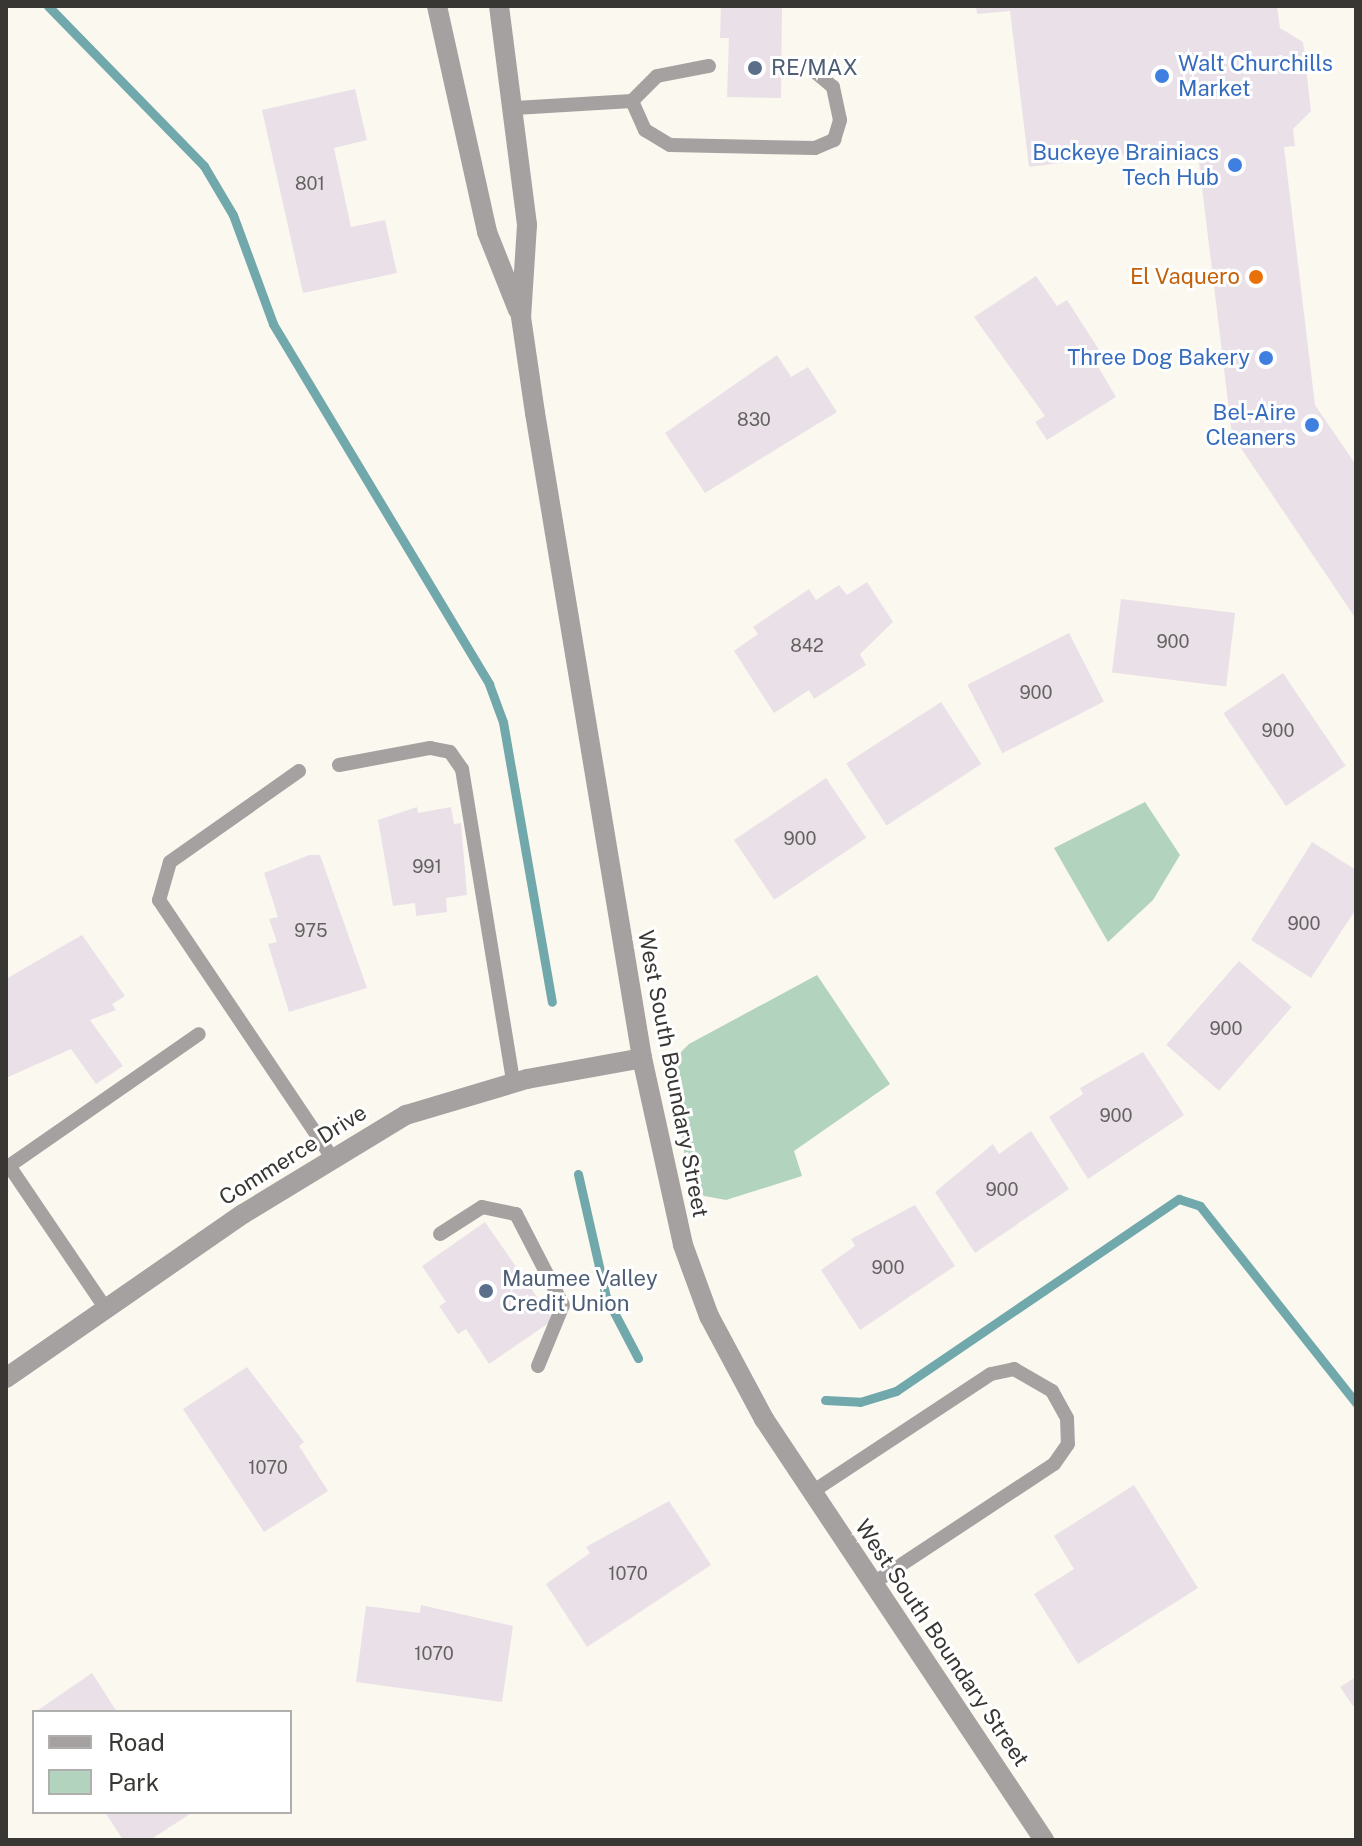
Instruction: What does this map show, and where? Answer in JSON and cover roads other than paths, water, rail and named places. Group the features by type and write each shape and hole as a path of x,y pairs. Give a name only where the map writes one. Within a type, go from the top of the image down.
{"street":[{"name":"West South Boundary Street","path":"437,6 487,232 521,317 642,1058 683,1245 709,1316 812,1492 1044,1840"},
{"name":"West South Boundary Street","path":"499,6 515,108 527,225 521,317"},
{"name":"Commerce Drive","path":"6,1378 332,1157 406,1115 513,1082 642,1058"}],"lane":[{"path":"515,108 632,101 657,76 709,66"},
{"path":"632,101 645,130 670,145 815,148 834,140 840,120 833,87 814,71"},
{"path":"339,765 430,748 450,752 462,769 513,1082"},
{"path":"299,771 170,862 159,900 332,1157"},
{"path":"106,1309 9,1166 199,1034"},
{"path":"440,1234 482,1207 516,1214 563,1305 538,1366"},
{"path":"812,1492 991,1374 1014,1369 1052,1391 1067,1418 1068,1444 1054,1464 872,1584"}],"waterway":[{"path":"48,6 204,166 233,215 273,324 489,684 503,722 552,1002"},
{"path":"578,1174 606,1297 638,1358"},
{"path":"825,1400 860,1402 896,1391 1179,1199 1200,1206 1356,1403"}],"place":[{"name":"RE/MAX","path":"755,68"},
{"name":"Walt Churchills Market","path":"1162,76"},
{"name":"Buckeye Brainiacs Tech Hub","path":"1235,165"},
{"name":"El Vaquero","path":"1256,277"},
{"name":"Three Dog Bakery","path":"1266,358"},
{"name":"Bel-Aire Cleaners","path":"1312,425"},
{"name":"Maumee Valley Credit Union","path":"486,1291"}]}
